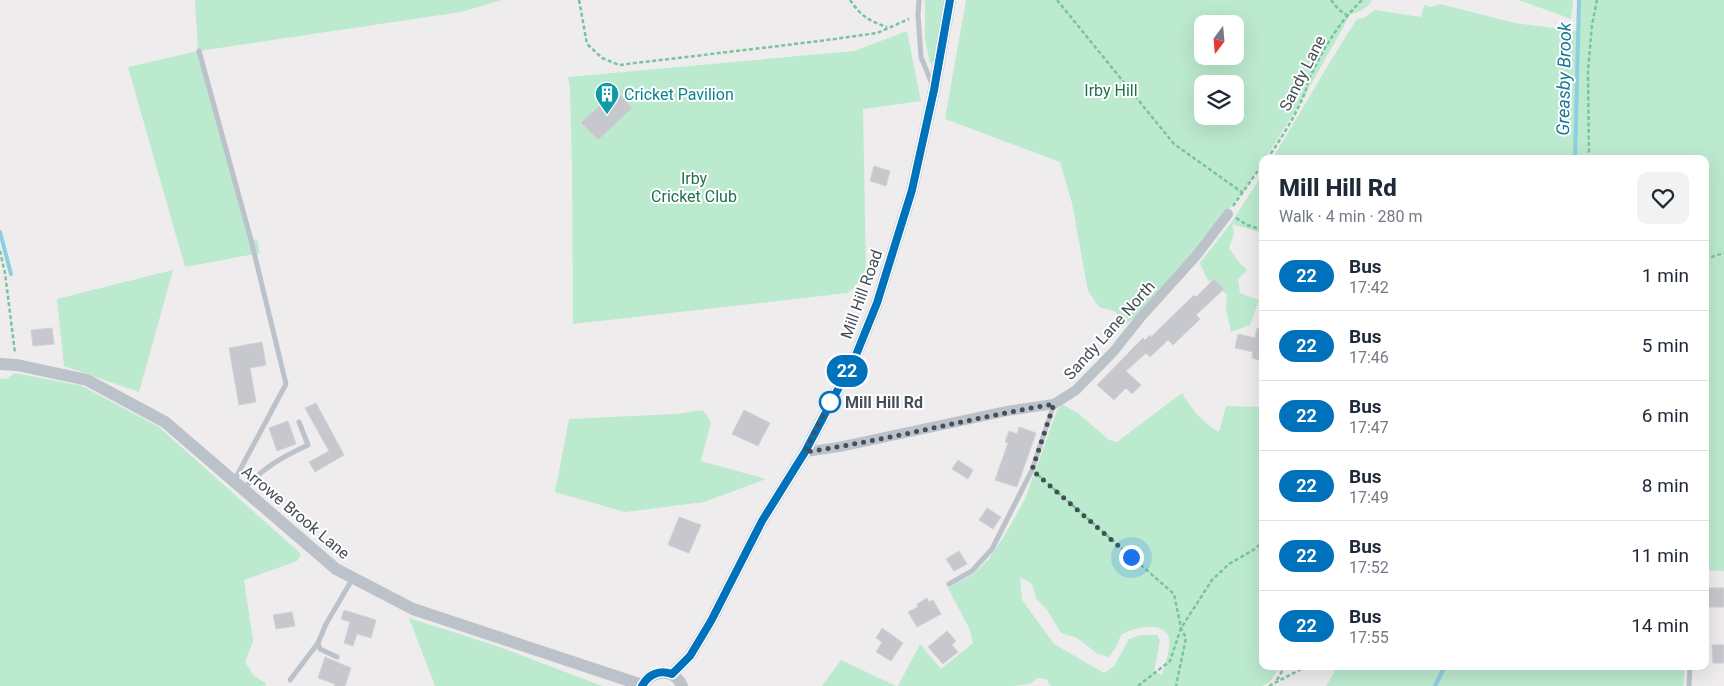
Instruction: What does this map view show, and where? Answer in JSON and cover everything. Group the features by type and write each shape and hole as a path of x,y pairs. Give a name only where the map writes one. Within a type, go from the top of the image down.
{"street":[{"name":"Mill Hill Road","path":"672,674 690,656 711,621 762,521 805,452 856,355 877,303 912,190 934,90 950,0"},
{"name":"Sandy Lane North","path":"805,452 848,445 1007,411 1054,404 1076,390 1114,351 1141,317 1196,256 1228,214"},
{"name":"Arrowe Brook Lane","path":"0,364 17,365 87,380 164,422 336,569 413,609 642,685"},
{"path":"642,685 652,674 660,672 672,674 682,686"}],"lane":[{"path":"919,0 918,15 921,57 934,90"},
{"path":"199,51 251,240 286,384 238,485"},
{"path":"949,584 972,571 992,549 1032,470 1054,404"},
{"path":"238,485 279,458 308,445 298,422"},
{"path":"290,680 318,643 326,624 353,578"},
{"path":"318,643 320,649 337,657"},
{"path":"1689,686 1690,670"}],"path":[{"path":"579,0 587,44 602,58 619,65 877,33 918,15"},
{"path":"850,0 858,11 871,22 889,28"},
{"path":"1057,0 1174,144 1242,193"},
{"path":"1331,0 1338,10 1348,16"},
{"name":"Sandy Lane","path":"1269,155 1286,128 1303,96 1311,74 1334,34 1362,0"},
{"path":"1589,155 1588,71 1592,25 1597,0"},
{"path":"1259,169 1228,214 1247,225 1259,229"},
{"path":"0,251 5,273 17,365"},
{"path":"1709,258 1724,253"},
{"path":"1032,470 1174,594 1186,638 1176,686"},
{"path":"1138,686 1170,661 1182,628 1212,580 1228,564 1259,546"},
{"path":"1276,682 1283,670"},
{"path":"1269,686 1298,670"}],"green space":[{"path":"195,0 502,0 461,12 199,51 252,240 257,239 260,253 185,267 128,67 198,51"},
{"path":"925,0 946,0 934,63 930,63 925,39"},
{"name":"Irby Hill","path":"966,0 1372,0 1363,9 1350,15 1305,95 1268,155 1259,155 1259,168 1246,188 1148,306 1122,328 1116,312 1099,307 1088,291 1072,203 1060,162 945,119"},
{"path":"1519,0 1573,0 1571,19"},
{"path":"1579,0 1724,0 1724,571 1709,570 1709,155 1274,155 1357,19 1364,18 1375,10 1421,17 1424,5 1431,7 1440,4 1515,23 1578,31"},
{"name":"Irby Cricket Club","path":"907,31 921,101 863,109 866,274 848,293 573,324 572,170 568,77 854,51"},
{"path":"1259,180 1259,232 1232,224 1234,234 1229,248 1247,270 1238,279 1240,293 1259,300 1250,325 1231,332 1226,308 1227,294 1207,279 1200,263 1231,223"},
{"path":"173,270 139,392 64,366 57,299"},
{"path":"15,373 82,386 159,427 301,554 297,561 244,580 253,641 245,662 254,676 267,684 264,686 0,686 0,379 6,379"},
{"path":"1182,393 1198,415 1219,432 1226,406 1259,407 1259,670 1278,670 1270,682 1262,686 1051,686 1046,679 1038,678 1030,684 1014,686 898,686 920,644 941,669 973,643 970,630 948,588 972,575 988,560 1003,538 1025,499 1061,404 1078,413 1109,440 1117,442","holes":["1020,577 1032,584 1036,598 1047,610 1061,633 1077,638 1098,654 1109,657 1121,635 1126,632 1148,627 1161,629 1169,639 1162,675 1154,672 1160,640 1157,635 1141,635 1129,639 1114,666 1104,673 1054,644 1022,600"]},
{"path":"703,410 711,422 701,461 766,479 704,502 625,512 555,492 569,419 676,414"},
{"path":"409,618 497,646 602,686 435,686"},
{"path":"841,660 896,686 822,686"},
{"path":"1336,670 1685,670 1683,686 1326,686"}],"building":[{"name":"Cricket Pavilion","path":"616,90 632,108 598,140 581,123"},
{"path":"874,166 890,171 886,186 870,181"},
{"path":"1214,279 1224,289 1196,315 1200,319 1173,345 1168,340 1150,357 1146,353 1126,371 1141,385 1132,394 1126,388 1114,400 1097,385 1143,338 1145,340 1150,335 1151,337 1194,295 1196,297"},
{"path":"52,328 54,344 33,346 31,330"},
{"path":"1257,328 1259,328 1259,360 1252,358 1253,352 1235,348 1238,334 1255,338"},
{"path":"262,342 266,365 250,368 256,402 239,405 229,348"},
{"path":"316,403 344,455 315,472 309,462 329,451 305,408"},
{"path":"744,410 770,423 758,446 732,434"},
{"path":"288,421 296,444 277,451 269,428"},
{"path":"1019,427 1036,433 1017,487 995,480 1008,443 1005,442 1009,431 1017,434"},
{"path":"958,460 973,470 968,479 952,469"},
{"path":"987,508 1001,517 993,529 979,520"},
{"path":"679,517 701,525 689,553 668,545"},
{"path":"959,551 967,564 954,571 946,559"},
{"path":"1709,588 1724,588 1724,607 1709,607"},
{"path":"927,598 929,602 933,600 941,614 917,627 908,612 918,607 917,604"},
{"path":"344,610 376,620 371,638 357,634 353,646 344,643 350,622 341,619"},
{"path":"292,612 295,626 276,629 273,615"},
{"path":"882,628 903,643 891,661 876,652 882,642 876,638"},
{"path":"947,631 956,641 952,645 958,652 943,664 928,647"},
{"path":"1712,645 1724,645 1724,663 1713,663"},
{"path":"325,657 351,668 345,686 334,686 335,684 318,678"}],"waterway":[{"name":"Greasby Brook","path":"1575,155 1579,0"},
{"path":"0,232 11,274"},
{"name":"Greasby Brook","path":"1435,686 1443,670"}],"bus line":[{"name":"22","path":"642,686 652,674 668,672 672,674 690,656 711,621 762,521 805,452 832,397 856,355 877,303 912,190 934,90 950,0"}],"place":[{"name":"Cricket Pavilion","path":"607,115"},
{"name":"Mill Hill Rd","path":"830,402"}],"route":[{"path":"830,402 832,397 805,452 918,431 1007,411 1054,404 1032,470 1131,557"}]}
